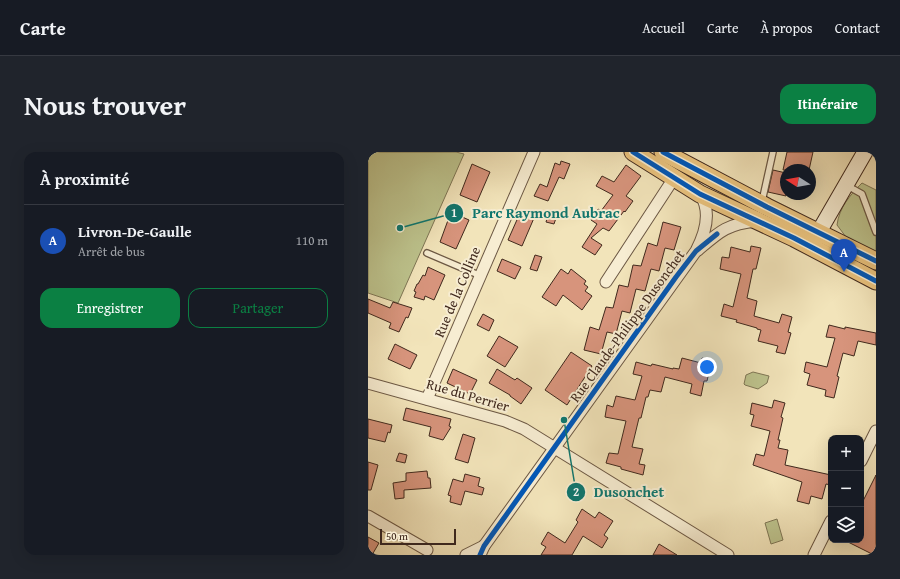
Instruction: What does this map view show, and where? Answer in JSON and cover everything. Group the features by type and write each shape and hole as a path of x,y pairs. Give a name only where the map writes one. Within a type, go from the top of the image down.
{"main road":[{"path":"633,152 707,198 758,221 815,239 876,261"},
{"path":"663,152 760,204 815,239 830,258 876,281"},
{"path":"672,177 672,167 678,160"},
{"path":"707,198 709,177"},
{"path":"707,198 726,194 741,194"}],"street":[{"name":"Rue de la Colline","path":"427,399 534,152"},
{"path":"815,239 865,152"},
{"path":"606,282 672,177"},
{"name":"Rue Claude-Philippe Dusonchet","path":"466,555 482,550 696,251 703,234 706,220 707,198"},
{"name":"Rue Claude-Philippe Dusonchet","path":"706,220 705,204 707,198"},
{"name":"Rue Claude-Philippe Dusonchet","path":"696,251 728,227 758,221"},
{"name":"Rue du Perrier","path":"368,383 511,423 532,433 728,555"},
{"path":"864,455 876,431"},
{"path":"368,516 427,550"},
{"path":"814,555 828,527"}],"lane":[{"path":"760,204 763,197 773,152"},
{"path":"846,185 862,194 876,232"},
{"path":"427,252 481,276"}],"green space":[{"path":"368,152 456,152 464,154 398,303 368,293"},
{"path":"862,183 876,190 876,252 846,237 837,225 843,207 853,192"},
{"path":"753,372 769,376 767,383 758,389 745,385 746,375"},
{"path":"777,519 783,540 771,544 765,523"}],"building":[{"path":"787,152 813,152 810,164 784,164"},
{"path":"561,161 570,164 564,179 559,177 548,201 534,196 540,184 547,187 555,163 560,165"},
{"path":"472,164 490,172 477,202 460,195"},
{"path":"626,165 641,176 626,196 633,201 609,231 603,228 591,238 602,245 595,255 582,247 597,224 591,220 598,209 601,211 613,195 596,186 602,176 614,182"},
{"path":"773,170 780,172 780,195 768,192"},
{"path":"451,212 469,220 456,249 440,242"},
{"path":"549,212 557,215 554,224 546,222"},
{"path":"520,213 534,218 522,246 508,240"},
{"path":"663,222 681,227 674,250 665,248 659,271 651,269 645,291 636,289 630,313 622,311 616,334 607,332 601,354 584,350 590,327 599,330 606,307 613,308 619,285 628,287 633,265 641,266 648,243 657,246"},
{"path":"751,246 761,248 756,269 753,269 747,298 757,301 754,316 779,323 782,314 792,317 788,332 791,333 785,354 776,352 778,346 758,341 761,330 736,322 737,320 721,316 724,304 733,307 741,274 720,269 722,257 729,258 731,247 750,252"},
{"path":"535,255 542,257 537,271 530,269"},
{"path":"502,259 521,267 515,279 497,271"},
{"path":"428,267 445,275 434,300 425,296 424,300 414,297 416,292 414,291 417,284 423,275 425,276"},
{"path":"561,269 568,274 571,269 586,281 584,284 588,287 585,291 592,296 582,310 563,295 556,306 542,297"},
{"path":"368,299 390,308 393,302 412,308 408,318 406,317 399,332 389,328 391,323 368,313"},
{"path":"483,314 494,320 489,331 477,325"},
{"path":"829,325 845,329 845,327 876,333 876,345 858,341 854,356 843,353 837,376 839,377 834,398 825,396 826,390 807,385 810,374 804,372 806,362 827,367 835,338 826,337"},
{"path":"499,336 518,347 505,367 487,356"},
{"path":"395,344 417,355 410,369 388,359"},
{"path":"571,352 592,366 567,405 545,390"},
{"path":"682,358 701,363 702,358 712,360 707,381 704,381 701,396 690,393 692,384 665,377 661,392 650,390 648,397 646,397 632,447 643,449 639,464 645,465 643,475 606,463 609,453 618,454 626,421 605,417 607,405 613,407 616,396 635,400 642,376 633,374 636,362 651,366 652,364 679,369"},
{"path":"453,369 477,380 470,394 447,383"},
{"path":"497,369 515,380 517,378 532,388 521,404 510,395 489,383"},
{"path":"774,400 785,403 781,417 783,418 778,440 780,440 778,448 788,450 785,465 828,474 828,484 826,484 822,499 811,496 809,504 797,501 802,482 753,465 756,454 764,456 770,431 751,426 754,415 750,414 752,403 772,408"},
{"path":"406,408 451,419 449,426 451,427 443,440 429,436 431,427 403,420"},
{"path":"368,419 392,425 385,442 368,438"},
{"path":"463,434 475,438 468,463 455,459"},
{"path":"399,453 407,455 405,463 396,461"},
{"path":"368,462 378,465 371,490 368,490"},
{"path":"427,471 428,478 430,478 431,488 404,490 404,498 395,499 393,483 406,481 406,473"},
{"path":"465,474 480,478 478,486 484,488 482,495 465,491 461,505 450,502 451,496 448,495 453,479 463,482"},
{"path":"876,475 876,555 850,543 864,543 864,499"},
{"path":"582,509 595,518 599,512 613,521 604,535 608,538 602,548 583,536 572,555 541,555 546,547 541,544 548,532 565,543 578,522 576,520"},
{"path":"368,537 379,543 372,555 368,555"},
{"path":"659,544 677,555 653,555"}],"cycle path":[{"path":"633,152 700,194 794,238 876,281"},
{"path":"663,152 767,207 876,261"},
{"path":"480,555 484,546 676,277 696,251 717,234"}],"place":[{"name":"Parc Raymond Aubrac","path":"400,228"},
{"name":"Livron-De-Gaulle","path":"844,272"},
{"name":"Dusonchet","path":"564,420"}]}
